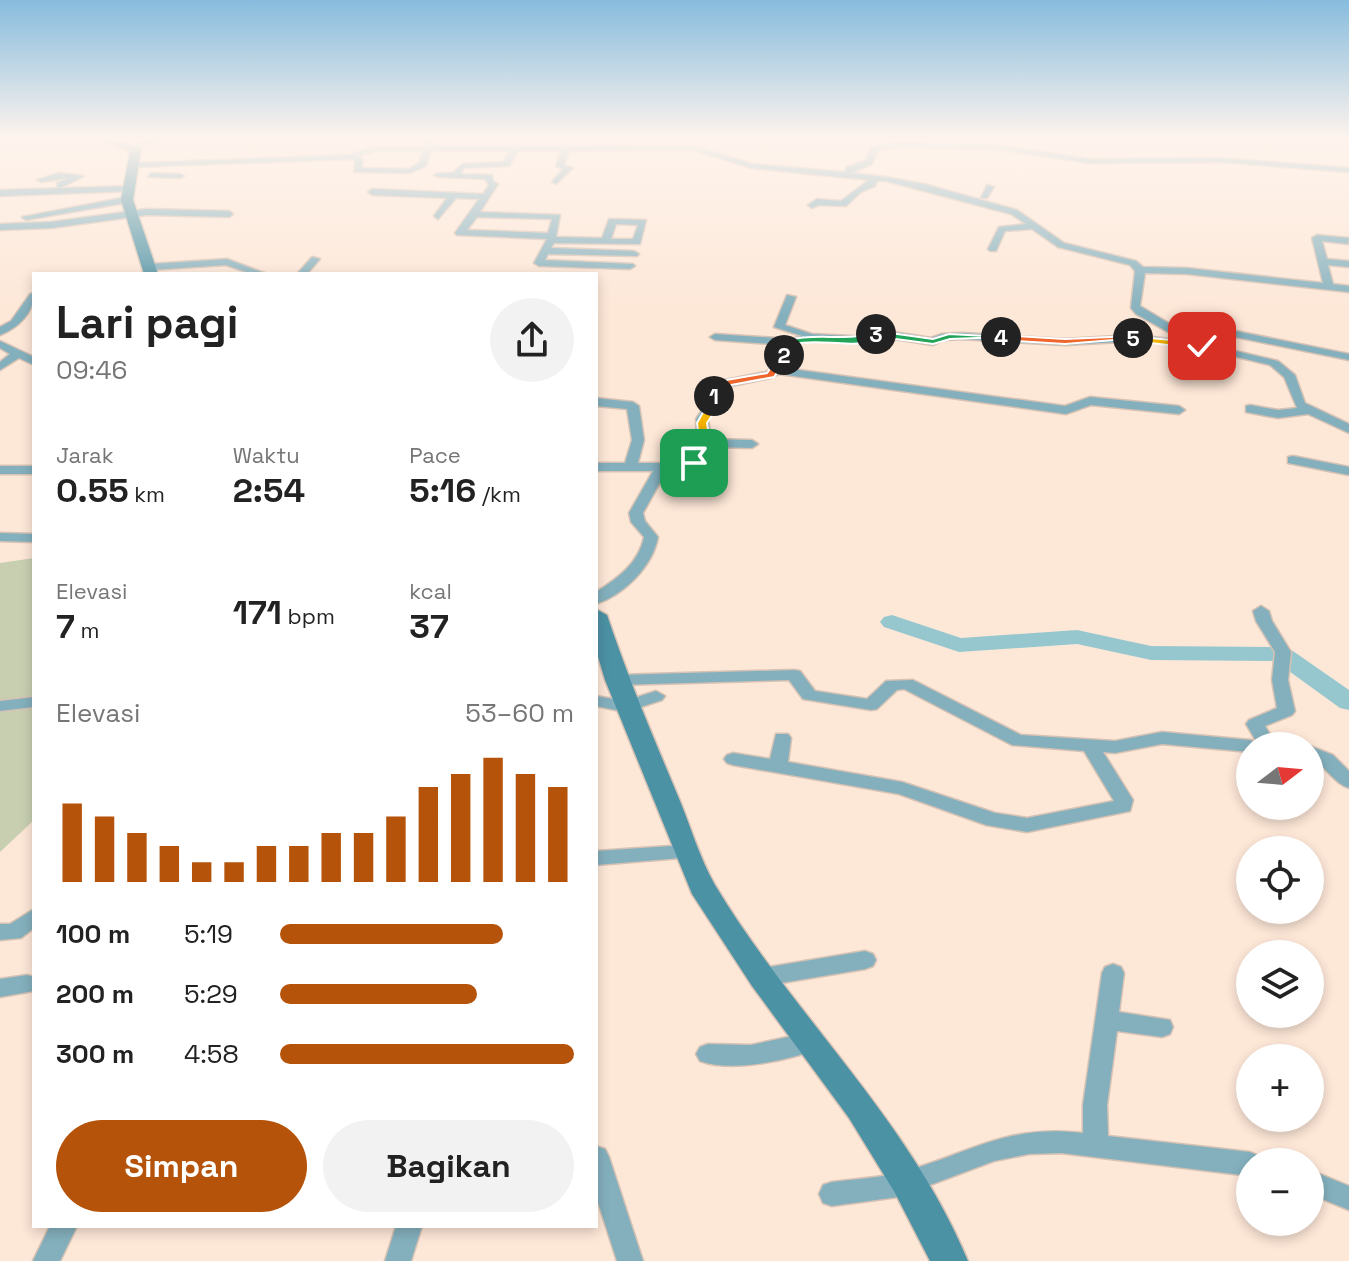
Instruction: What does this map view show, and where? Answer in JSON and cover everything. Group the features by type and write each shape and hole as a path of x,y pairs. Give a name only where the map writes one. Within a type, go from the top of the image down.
{"main road":[{"path":"128,198 129,214 150,270"},
{"path":"598,619 633,697 686,852 702,887 763,977 861,1108 907,1181 950,1261"}],"street":[{"path":"0,227 115,198"},
{"path":"438,216 452,198"},
{"path":"484,198 460,233 553,234 606,241"},
{"path":"812,205 817,202 843,204 850,198"},
{"path":"954,198 1014,212 1061,245 1126,260 1140,270 1187,271 1349,289"},
{"path":"949,205 975,198"},
{"path":"0,227 51,225 129,214 229,214"},
{"path":"474,214 557,217 553,234 539,263 630,266"},
{"path":"993,249 1002,229 1037,226"},
{"path":"1329,287 1317,238 1349,242"},
{"path":"545,251 634,254"},
{"path":"304,272 315,259"},
{"path":"1323,261 1349,264"},
{"path":"150,270 227,262 256,272"},
{"path":"1140,270 1135,306 1199,345"},
{"path":"791,297 779,327 816,336 867,341 880,333 933,342 949,336 1065,342 1120,338 1199,345 1274,363 1289,375 1298,403 1349,429"},
{"path":"0,332 30,308"},
{"path":"1169,327 1211,329 1349,357"},
{"path":"715,337 792,342 816,336"},
{"path":"598,467 662,467 702,461 706,455 706,443 702,419 715,400 710,387 770,375 777,370 792,342"},
{"path":"0,344 32,361"},
{"path":"0,367 19,353"},
{"path":"777,370 1066,410 1090,401 1179,410"},
{"path":"598,402 633,406 639,434 631,466"},
{"path":"1250,409 1278,414 1310,410"},
{"path":"706,443 752,444"},
{"path":"1293,460 1349,471"},
{"path":"598,598 628,575 650,545 651,537 638,522 636,513 662,467"},
{"path":"0,470 32,470"},
{"path":"0,537 32,538"},
{"path":"1260,732 1255,724 1286,711 1280,680 1283,655 1261,611"},
{"path":"598,701 794,675 809,695 866,705 876,702 892,685 907,684 1013,740 1122,747 1162,738 1236,745"},
{"path":"0,706 32,702"},
{"path":"778,767 782,738"},
{"path":"733,759 902,788 993,820 1032,825 1123,806 1124,800 1089,745"},
{"path":"1324,758 1349,782"},
{"path":"598,858 686,852"},
{"path":"0,932 14,932 32,918"},
{"path":"763,977 865,960"},
{"path":"1096,1148 1095,1105 1113,973"},
{"path":"0,988 27,984"},
{"path":"1108,1020 1162,1027"},
{"path":"708,1054 751,1055 811,1042"},
{"path":"832,1194 907,1181 994,1150 1029,1143 1061,1142 1236,1163"},
{"path":"598,1163 630,1261"},
{"path":"1324,1188 1349,1198"},
{"path":"46,1261 63,1228"},
{"path":"398,1261 408,1228"}],"green space":[{"path":"32,558 32,822 0,852 0,563"}],"waterway":[{"path":"892,622 959,645 1077,637 1151,653 1281,654 1349,702"}],"route":[{"path":"694,463 702,461 706,455 702,419 715,400 710,387 770,375 777,370 792,342 816,336 867,341 880,333 933,342 949,336 1065,342 1137,338 1202,346"}]}
